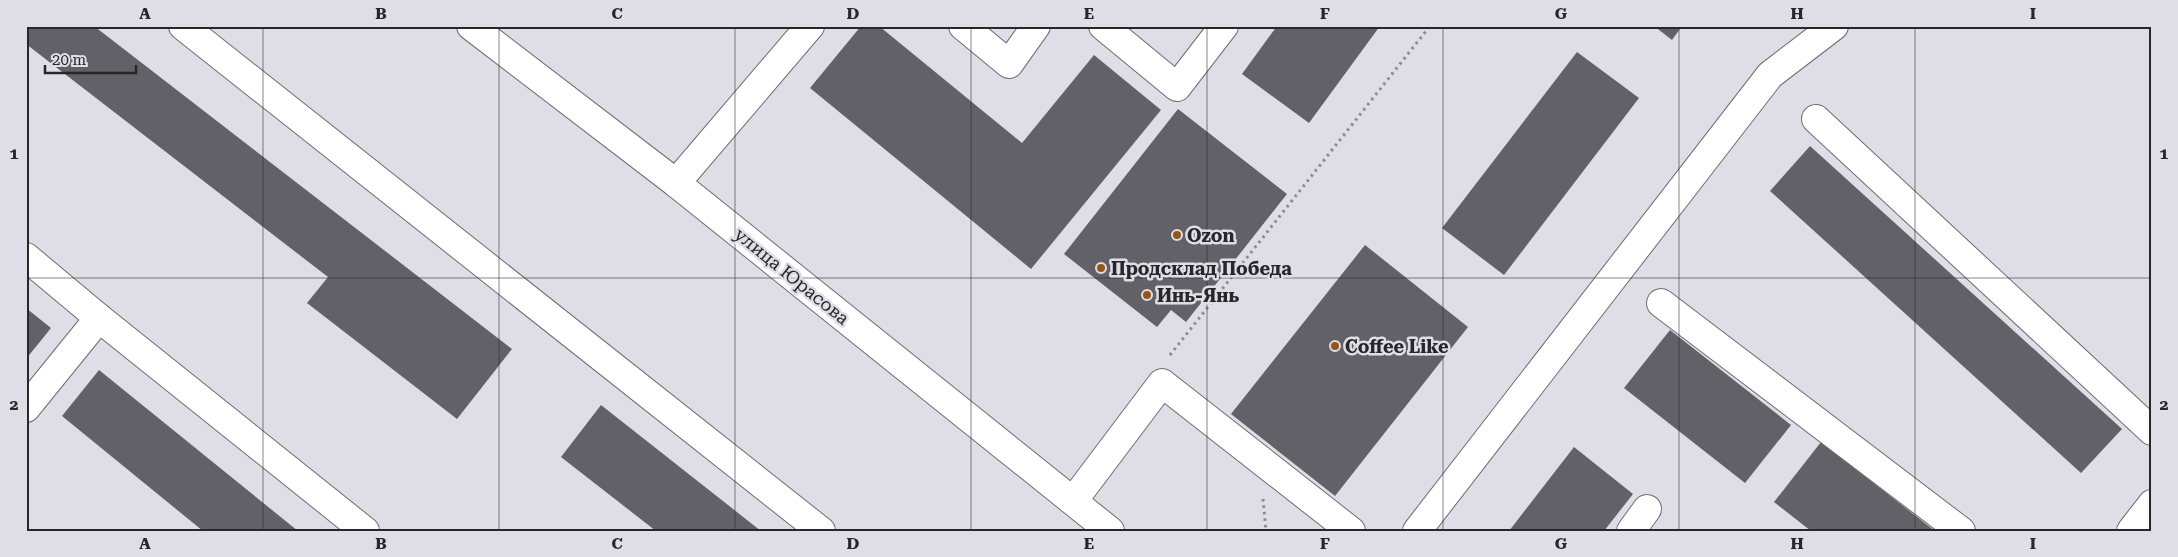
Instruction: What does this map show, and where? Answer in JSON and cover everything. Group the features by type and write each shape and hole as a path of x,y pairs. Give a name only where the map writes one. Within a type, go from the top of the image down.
{"street":[{"path":"183,26 821,531"},
{"name":"улица Юрасова","path":"471,26 676,183 1110,531"},
{"path":"676,183 810,26"},
{"path":"963,26 1009,64 1036,26"},
{"path":"1103,26 1176,87 1224,26"},
{"path":"1417,531 1770,75 1834,26"},
{"path":"1816,119 2152,431"},
{"path":"26,257 99,318 365,531"},
{"path":"1661,303 1962,531"},
{"path":"26,408 99,318"},
{"path":"1073,501 1162,384 1351,531"},
{"path":"2131,531 2152,504"},
{"path":"1631,531 1647,509"}],"path":[{"path":"1162,384 1166,360 1430,26"}],"building":[{"path":"26,26 94,26 512,349 457,419 307,303 328,277 26,44"},
{"path":"861,26 879,26 1022,143 1094,55 1161,110 1031,269 810,88"},
{"path":"1277,26 1380,26 1309,123 1242,74"},
{"path":"1654,26 1682,26 1672,40"},
{"path":"1577,52 1639,98 1504,275 1442,228"},
{"path":"1178,109 1287,194 1186,322 1171,310 1157,327 1064,254"},
{"path":"1810,146 2122,429 2081,473 1770,191"},
{"path":"1365,245 1468,327 1335,496 1231,414"},
{"path":"26,308 51,328 26,359"},
{"path":"1670,330 1791,425 1745,483 1624,388"},
{"path":"99,370 298,531 203,531 62,416"},
{"path":"601,405 761,531 656,531 561,457"},
{"path":"1821,442 1935,531 1811,531 1774,502"},
{"path":"1574,447 1633,494 1604,531 1509,531"}],"place":[{"name":"Ozon","path":"1177,235"},
{"name":"Продсклад Победа","path":"1101,268"},
{"name":"Инь-Янь","path":"1147,295"},
{"name":"Coffee Like","path":"1335,346"}]}
